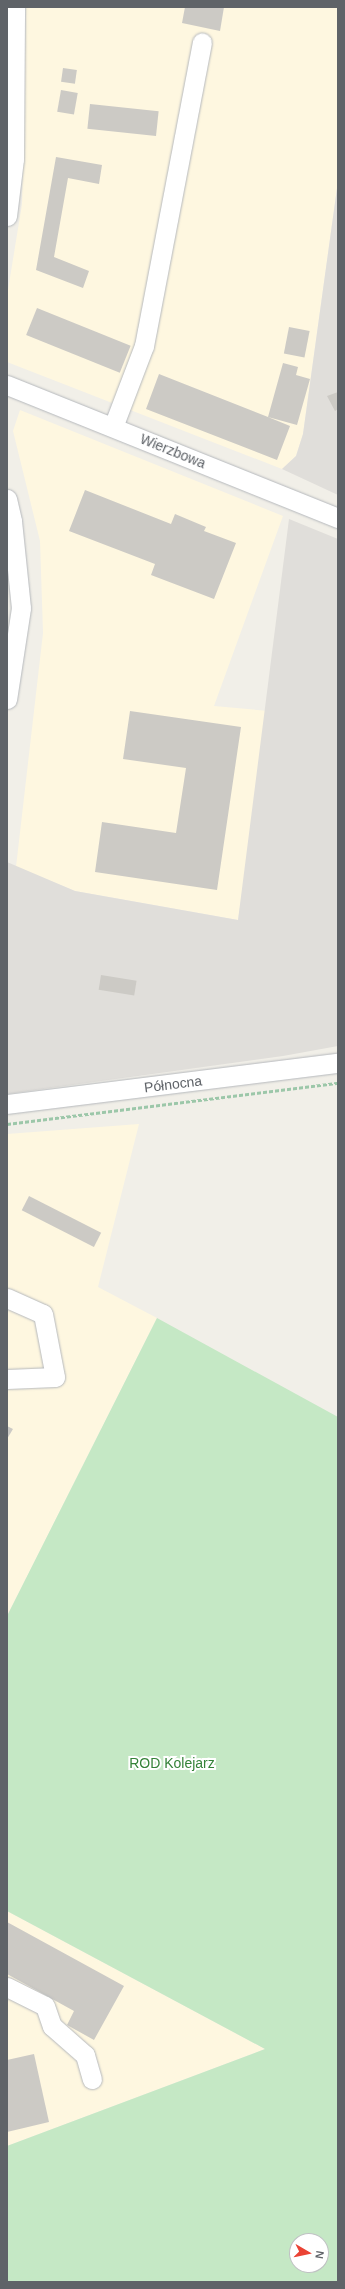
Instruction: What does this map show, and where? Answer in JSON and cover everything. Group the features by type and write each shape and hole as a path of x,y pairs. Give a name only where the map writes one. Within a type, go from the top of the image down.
{"street":[{"path":"7,216 14,159 15,7"},
{"path":"113,427 144,346 202,43"},
{"name":"Wierzbowa","path":"7,385 338,518"},
{"path":"7,499 12,521 21,608 7,699"},
{"name":"Północna","path":"7,1104 338,1063"},
{"path":"7,1298 43,1314 55,1377 7,1379"},
{"path":"7,1987 45,2006 52,2026 85,2055 92,2079"}],"path":[{"path":"7,1124 338,1083"}],"shaded area":[{"path":"26,7 338,7 338,181 303,434 296,456 282,469 7,362 7,296 22,204"},
{"path":"338,181 338,495 282,469 296,456 303,434"},
{"path":"20,410 283,516 214,706 269,711 238,920 75,891 16,867 43,633 40,541 13,431"},
{"path":"289,519 338,539 338,1046 283,1056 7,1094 7,862 75,891 238,920"},
{"path":"139,1124 98,1287 157,1318 7,1616 7,1134"},
{"path":"7,1911 265,2049 7,2146"}],"green space":[{"name":"ROD Kolejarz","path":"157,1318 338,1417 338,2282 7,2282 7,2146 265,2049 7,1911 7,1616"}],"building":[{"path":"185,7 224,7 220,31 182,23"},
{"path":"63,68 77,70 75,84 61,82"},
{"path":"61,90 78,93 74,115 57,112"},
{"path":"90,104 159,111 156,136 87,129"},
{"path":"56,157 102,165 99,184 68,178 54,257 89,271 83,288 36,270"},
{"path":"37,308 131,346 120,373 26,335"},
{"path":"289,327 310,331 304,358 284,354"},
{"path":"283,363 298,367 296,375 310,379 297,425 268,417"},
{"path":"159,374 290,426 277,460 146,409"},
{"path":"338,392 338,409 335,411 327,396"},
{"path":"85,490 171,524 175,514 206,527 204,531 236,543 214,599 151,575 155,564 69,531"},
{"path":"130,711 241,727 217,890 95,872 102,822 176,833 186,768 123,759"},
{"path":"101,975 137,981 134,995 99,990"},
{"path":"29,1196 101,1233 94,1247 22,1210"},
{"path":"7,1426 13,1429 7,1439"},
{"path":"7,1922 124,1986 94,2040 67,2025 74,2011 7,1974"},
{"path":"34,2054 49,2122 7,2132 7,2060"}]}
